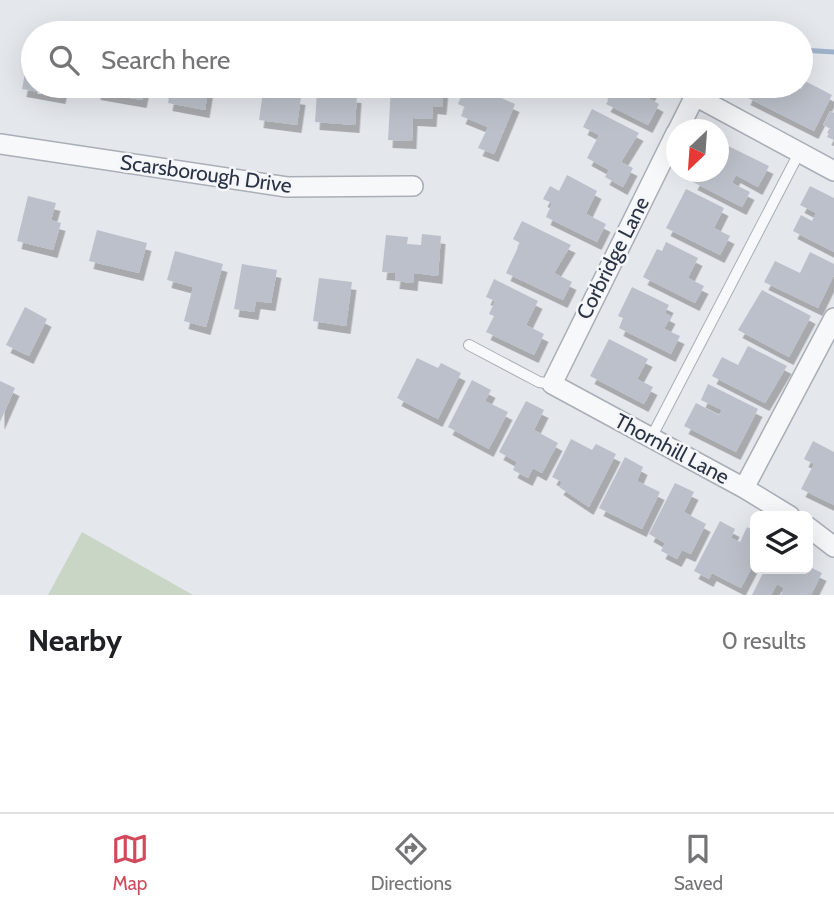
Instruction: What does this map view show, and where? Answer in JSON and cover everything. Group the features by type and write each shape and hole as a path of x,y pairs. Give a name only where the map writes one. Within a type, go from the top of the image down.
{"street":[{"name":"Corbridge Lane","path":"683,119 694,98"},
{"name":"Corbridge Lane","path":"699,98 799,153"},
{"name":"Scarsborough Drive","path":"0,144 288,187 413,186"},
{"name":"Corbridge Lane","path":"552,384 666,153"},
{"path":"799,153 834,171"},
{"path":"744,488 834,318"},
{"name":"Thornhill Lane","path":"552,384 782,511"},
{"path":"813,531 834,547"}],"lane":[{"path":"651,438 799,153"},
{"path":"468,345 539,382 552,384"}],"green space":[{"path":"82,532 193,595 48,595"}],"building":[{"path":"813,85 832,95 814,131 748,98 813,98"},
{"path":"169,98 207,98 205,110 168,103"},
{"path":"262,98 301,98 297,125 259,120"},
{"path":"317,98 357,98 355,125 315,122"},
{"path":"390,98 443,98 442,107 433,106 432,119 413,118 412,141 388,140"},
{"path":"460,98 501,98 515,104 494,154 478,148 488,127 461,116 465,107 458,104"},
{"path":"610,98 648,98 659,104 648,125 606,104"},
{"path":"592,109 639,133 621,162 633,168 623,187 605,177 609,170 587,158 599,135 583,127"},
{"path":"830,111 834,113 834,140 827,137 831,129 823,125"},
{"path":"729,146 769,166 758,187 736,175 732,183 750,192 742,207 693,182 729,182"},
{"path":"567,175 597,191 586,214 606,224 597,242 546,217 552,203 543,199 550,186 559,191"},
{"path":"810,186 834,198 834,252 793,231 801,215 812,221 816,213 800,205"},
{"path":"686,189 724,208 714,228 730,236 720,255 666,228"},
{"path":"28,196 56,203 51,220 61,223 53,250 17,241"},
{"path":"522,221 571,245 554,273 572,282 563,300 506,273 520,243 513,239"},
{"path":"97,230 147,243 139,273 89,261"},
{"path":"422,234 441,236 438,276 414,273 413,283 395,281 396,273 382,272 386,235 408,237 407,244 421,245"},
{"path":"666,242 698,258 688,278 704,286 695,303 643,277 657,249 662,251"},
{"path":"175,251 223,264 206,327 184,321 193,287 167,280"},
{"path":"810,252 834,264 834,275 818,308 764,282 775,261 800,273"},
{"path":"242,264 277,270 271,303 256,301 254,312 234,309"},
{"path":"319,278 352,282 346,326 313,321"},
{"path":"494,279 538,301 526,325 544,334 534,355 486,332 494,316 489,314 495,301 486,297"},
{"path":"632,287 669,305 665,313 671,316 664,329 680,336 671,354 619,328 623,318 618,316"},
{"path":"762,290 811,316 789,357 738,330"},
{"path":"25,307 47,319 29,356 6,345"},
{"path":"609,339 648,359 637,379 653,387 644,404 590,376"},
{"path":"748,346 787,366 765,403 712,376 722,357 738,365"},
{"path":"417,358 438,368 441,363 461,373 438,419 397,398"},
{"path":"472,380 491,390 485,401 508,412 489,449 448,427"},
{"path":"0,381 15,388 0,422"},
{"path":"708,384 758,409 736,452 684,426 696,403 719,415 722,410 701,400"},
{"path":"526,401 544,410 534,430 558,443 542,473 533,468 528,478 513,470 517,462 499,452"},
{"path":"571,439 592,450 596,444 616,454 589,507 559,487 562,482 552,477"},
{"path":"813,441 834,452 834,505 801,489 814,464 804,459"},
{"path":"625,457 643,467 637,481 660,492 642,529 599,508"},
{"path":"675,483 694,492 684,512 706,524 691,554 682,550 677,559 661,551 665,543 649,534"},
{"path":"720,521 735,529 731,538 740,542 747,527 750,528 750,571 741,588 712,573 709,579 694,571"},
{"path":"813,568 822,573 811,595 781,595 784,588 777,584 771,595 752,595 762,574 813,574"}],"waterway":[{"path":"813,51 834,52"}]}
